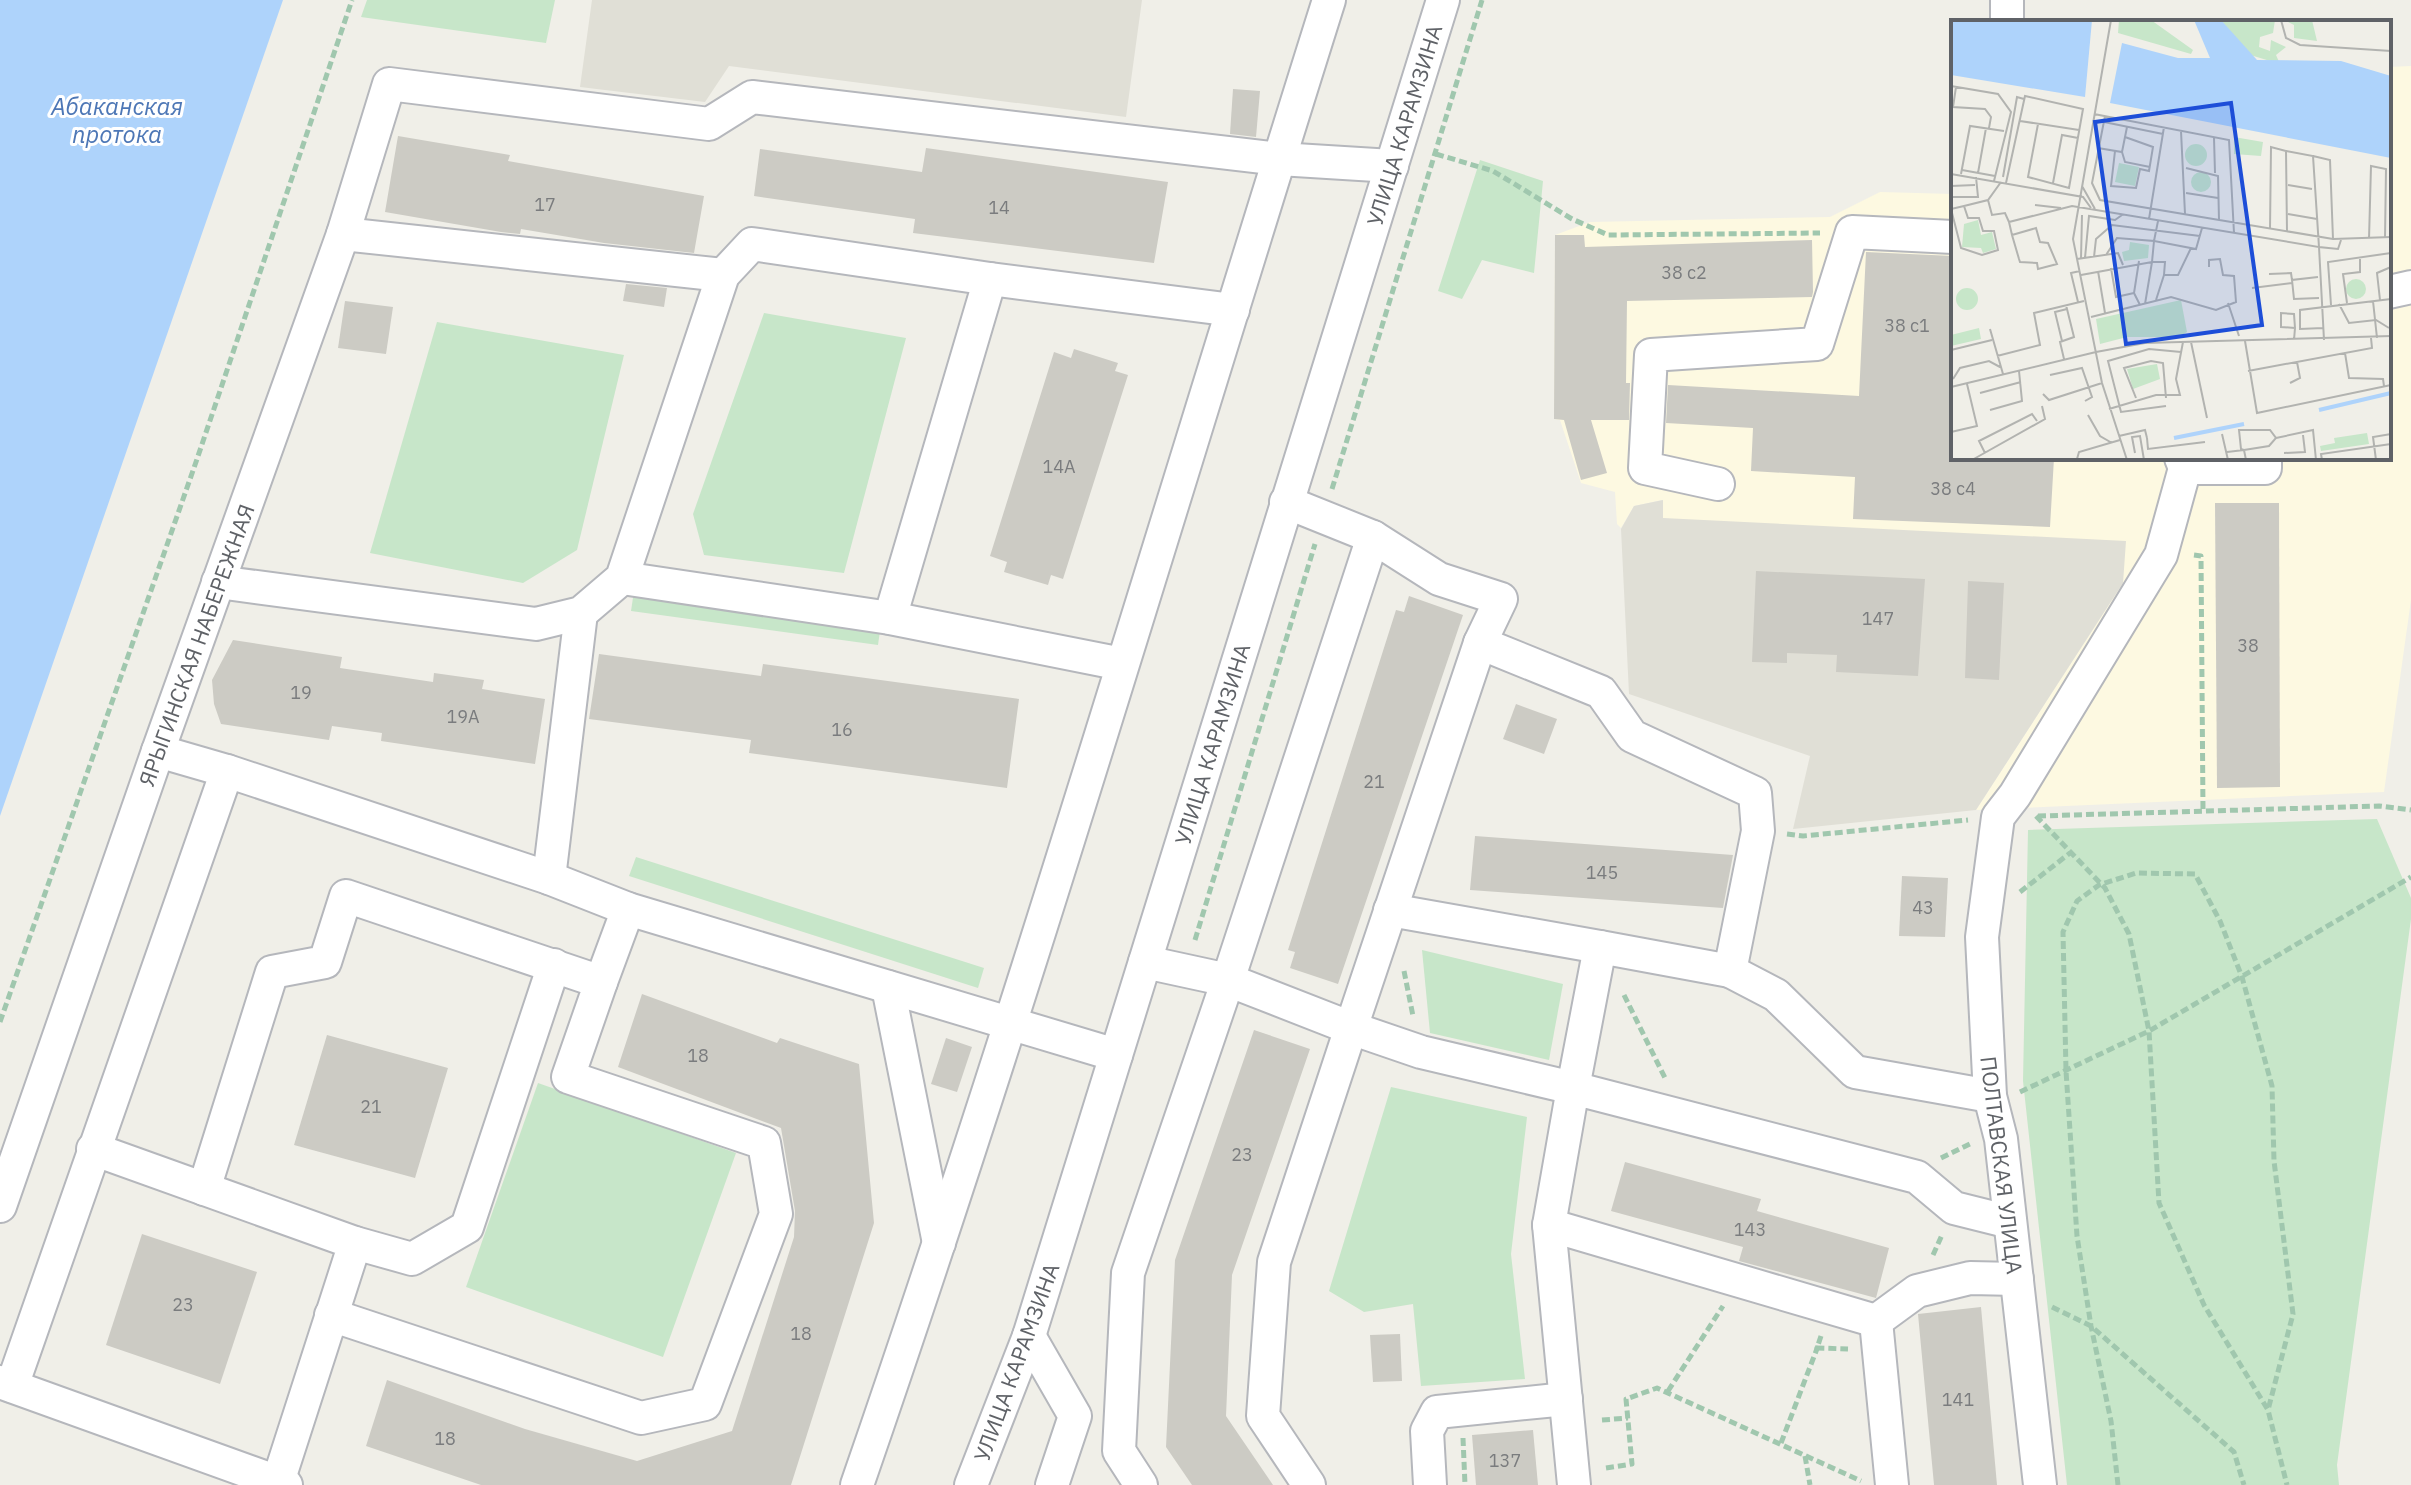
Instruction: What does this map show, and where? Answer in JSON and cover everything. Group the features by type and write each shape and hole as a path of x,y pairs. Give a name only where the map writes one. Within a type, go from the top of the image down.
{"street":[{"path":"857,1485 940,1246 1011,1024 1329,0"},
{"name":"УЛИЦА КАРАМЗИНА","path":"971,1485 1029,1336 1443,0"},
{"name":"ЯРЫГИНСКАЯ НАБЕРЕЖНАЯ","path":"0,1206 158,751 343,234 389,84 709,124 752,97 1279,159"},
{"path":"1279,159 1392,166"},
{"path":"1718,484 1645,468 1651,355 1817,344 1852,232 1951,237"},
{"path":"343,234 723,275"},
{"path":"218,582 536,624 581,613 622,578 723,275 752,244 1233,310"},
{"path":"890,618 990,279"},
{"path":"2391,292 2411,287"},
{"path":"2183,463 2265,468 2265,460"},
{"name":"ПОЛТАВСКАЯ УЛИЦА","path":"2040,1485 2001,1139 1990,1096 1982,937 1985,913 2016,809 2161,555 2183,463"},
{"path":"1286,502 1373,537 1439,579 1501,599 1480,643 1274,1262 1263,1416 1309,1485"},
{"path":"1141,1485 1119,1451 1128,1273 1373,537"},
{"path":"622,578 890,618 1122,664"},
{"path":"549,878 581,613"},
{"path":"1480,643 1601,692 1632,736 1755,793 1758,831 1730,971"},
{"path":"158,751 549,878 628,909 1116,1055"},
{"path":"227,771 6,1384 280,1484 355,1243"},
{"path":"204,1189 272,972 325,962 346,896 601,982"},
{"path":"331,1315 641,1418 705,1404 776,1214 764,1143 568,1077 628,909"},
{"path":"1390,910 1730,971 1776,995 1855,1072 1990,1096"},
{"path":"1574,1485 1549,1225 1600,947"},
{"path":"1145,962 1228,980 1421,1052 1917,1177 1954,1208 2010,1222"},
{"path":"93,1149 355,1243 412,1259 467,1227 554,965"},
{"path":"888,987 940,1246"},
{"path":"1549,1225 1876,1321"},
{"path":"1876,1321 1917,1291 1970,1278 2017,1279"},
{"path":"1876,1321 1892,1485"},
{"path":"1029,1336 1075,1416 1052,1485"},
{"path":"1430,1485 1427,1431 1437,1412 1566,1399"}],"path":[{"path":"0,1022 191,477 352,0"},
{"path":"1186,970 1482,0"},
{"path":"1436,154 1493,171 1572,219 1608,235 1852,232"},
{"path":"2161,555 2201,556 2203,811"},
{"path":"1758,831 1803,836 2016,809 2203,811 2379,806 2411,810"},
{"path":"2016,809 2070,853 2105,888 2129,934 2149,1031 2159,1203 2204,1305 2268,1410 2287,1485"},
{"path":"1985,913 2015,896 2070,853"},
{"path":"2118,1485 2111,1421 2091,1326 2077,1236 2066,1071 2063,932 2077,901 2099,885 2136,873 2195,874 2220,921 2242,977 2272,1086 2274,1161 2293,1314 2268,1410"},
{"path":"1990,1096 2018,1093 2149,1031 2411,877"},
{"path":"1600,947 1684,1116"},
{"path":"1403,966 1421,1052"},
{"path":"1928,1164 1980,1140"},
{"path":"1917,1291 1954,1208"},
{"path":"2017,1279 2043,1303 2091,1326 2234,1452 2244,1485"},
{"path":"1668,1391 1726,1302 1736,1280"},
{"path":"1781,1443 1823,1336"},
{"path":"1606,1468 1632,1464 1626,1399 1657,1388 1869,1485"},
{"path":"1461,1410 1465,1485"},
{"path":"1602,1420 1628,1418"},
{"path":"1805,1455 1810,1485"}],"shaded area":[{"path":"592,0 1142,0 1126,117 729,66 705,102 580,87"},
{"path":"2411,66 2411,600 2384,792 1976,810 2123,583 1662,518 1662,500 1634,506 1621,528 1617,524 1615,492 1581,483 1560,420 1554,419 1555,235 1590,222 1830,217 1880,192 1951,194 1951,460 2391,460 2391,67"},
{"path":"1663,500 1663,518 2126,541 2123,583 1976,810 1793,829 1810,756 1629,694 1621,529 1634,506"}],"green space":[{"path":"367,0 555,0 546,43 361,17"},
{"path":"1480,160 1543,181 1534,273 1482,260 1462,299 1438,291"},
{"path":"764,313 906,338 844,573 704,555 693,514"},
{"path":"437,322 624,355 577,550 523,583 370,553"},
{"path":"634,591 881,624 878,645 631,611"},
{"path":"2377,819 2411,898 2411,919 2337,1465 2339,1485 2067,1485 2023,1081 2028,830"},
{"path":"636,857 984,968 978,988 629,876"},
{"path":"1422,950 1563,984 1549,1060 1430,1033"},
{"path":"538,1083 736,1153 663,1357 466,1287"},
{"path":"1391,1087 1527,1117 1511,1254 1525,1379 1421,1386 1413,1304 1364,1312 1329,1291"}],"water":[{"name":"Абаканская протока","path":"0,0 283,0 0,816"}],"building":[{"path":"1233,89 1260,91 1256,137 1230,134"},
{"path":"398,136 510,155 508,161 704,196 694,253 604,243 521,229 520,234 501,232 385,212"},
{"path":"926,148 1168,182 1154,263 913,233 915,219 754,196 760,149 922,172"},
{"path":"1555,235 1584,235 1585,247 1812,240 1812,297 1627,301 1629,420 1591,420 1607,473 1581,480 1564,420 1554,419"},
{"path":"1866,252 1951,256 1951,460 2054,460 2050,527 1853,519 1855,477 1751,471 1753,428 1666,423 1668,385 1859,396"},
{"path":"626,284 667,288 664,307 623,301"},
{"path":"345,301 393,307 386,354 338,348"},
{"path":"1074,349 1118,363 1115,371 1128,375 1063,579 1051,575 1048,585 1004,572 1007,562 990,556 1054,352 1071,358"},
{"path":"2215,503 2279,503 2280,787 2217,788"},
{"path":"1756,571 1925,579 1918,676 1836,672 1837,655 1787,653 1787,663 1752,662"},
{"path":"1968,581 2004,583 1999,680 1965,678"},
{"path":"1409,596 1463,615 1338,984 1290,968 1295,952 1288,950 1396,610 1404,612"},
{"path":"233,640 342,657 340,668 433,682 434,673 484,680 482,689 545,699 535,764 381,741 382,733 332,726 329,740 221,724 214,704 212,680"},
{"path":"599,654 761,676 763,664 1019,699 1007,788 749,753 751,740 589,719"},
{"path":"1516,704 1557,719 1544,754 1503,739"},
{"path":"1475,836 1733,855 1723,908 1470,890"},
{"path":"1902,876 1948,878 1945,937 1899,936"},
{"path":"642,994 777,1043 780,1038 859,1064 874,1223 791,1485 481,1485 366,1446 387,1380 525,1429 637,1461 732,1431 794,1237 795,1211 781,1128 618,1067"},
{"path":"1254,1030 1310,1049 1232,1275 1226,1416 1273,1485 1192,1485 1166,1447 1175,1260"},
{"path":"327,1035 448,1068 415,1178 294,1145"},
{"path":"946,1038 972,1047 957,1092 931,1084"},
{"path":"1625,1162 1761,1199 1757,1211 1889,1248 1876,1298 1739,1261 1743,1247 1611,1211"},
{"path":"142,1234 257,1272 220,1384 106,1345"},
{"path":"1981,1307 1997,1485 1934,1485 1918,1314"},
{"path":"1400,1334 1402,1381 1373,1382 1370,1335"},
{"path":"1533,1430 1538,1485 1476,1485 1472,1435"}]}
